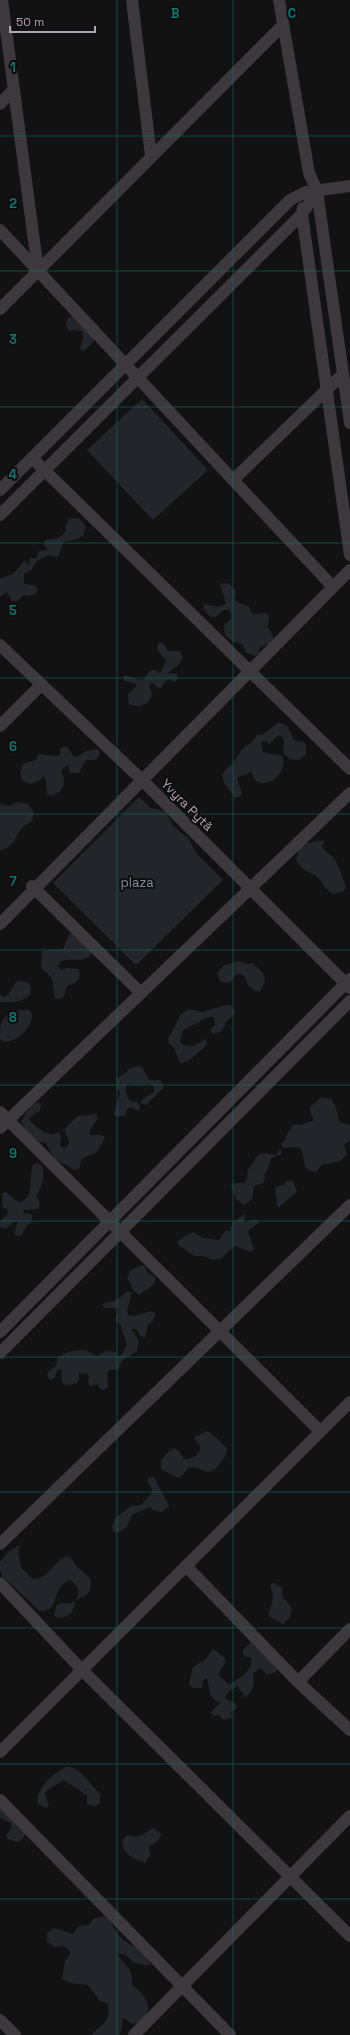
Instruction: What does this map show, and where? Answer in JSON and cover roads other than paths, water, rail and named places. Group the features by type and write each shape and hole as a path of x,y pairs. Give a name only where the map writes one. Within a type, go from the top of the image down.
{"street":[{"path":"2,0 38,271"},
{"path":"132,0 151,156"},
{"path":"279,0 343,374 350,423"},
{"path":"0,309 283,25"},
{"path":"0,104 14,89"},
{"path":"0,490 290,200 311,192 350,186"},
{"path":"0,515 302,214 311,192"},
{"path":"302,214 350,555"},
{"path":"0,230 333,587"},
{"path":"233,480 343,374"},
{"path":"32,458 350,769"},
{"path":"0,924 34,887 350,570"},
{"name":"Yvyra Pytã","path":"0,645 142,780 349,983"},
{"path":"0,726 42,685"},
{"path":"320,1432 120,1233 111,1222 3,1120 141,993 350,793"},
{"path":"34,887 141,993"},
{"path":"0,1332 349,983"},
{"path":"0,1353 350,1001"},
{"path":"0,1544 350,1205"},
{"path":"0,1752 350,1402"},
{"path":"186,1566 298,1682 350,1730"},
{"path":"0,1583 82,1670 350,1936"},
{"path":"298,1682 350,1629"},
{"path":"0,1800 230,2035"},
{"path":"134,2035 350,1816"},
{"path":"0,2020 15,2035"}],"park label":[{"name":"plaza","path":"137,882"}]}
